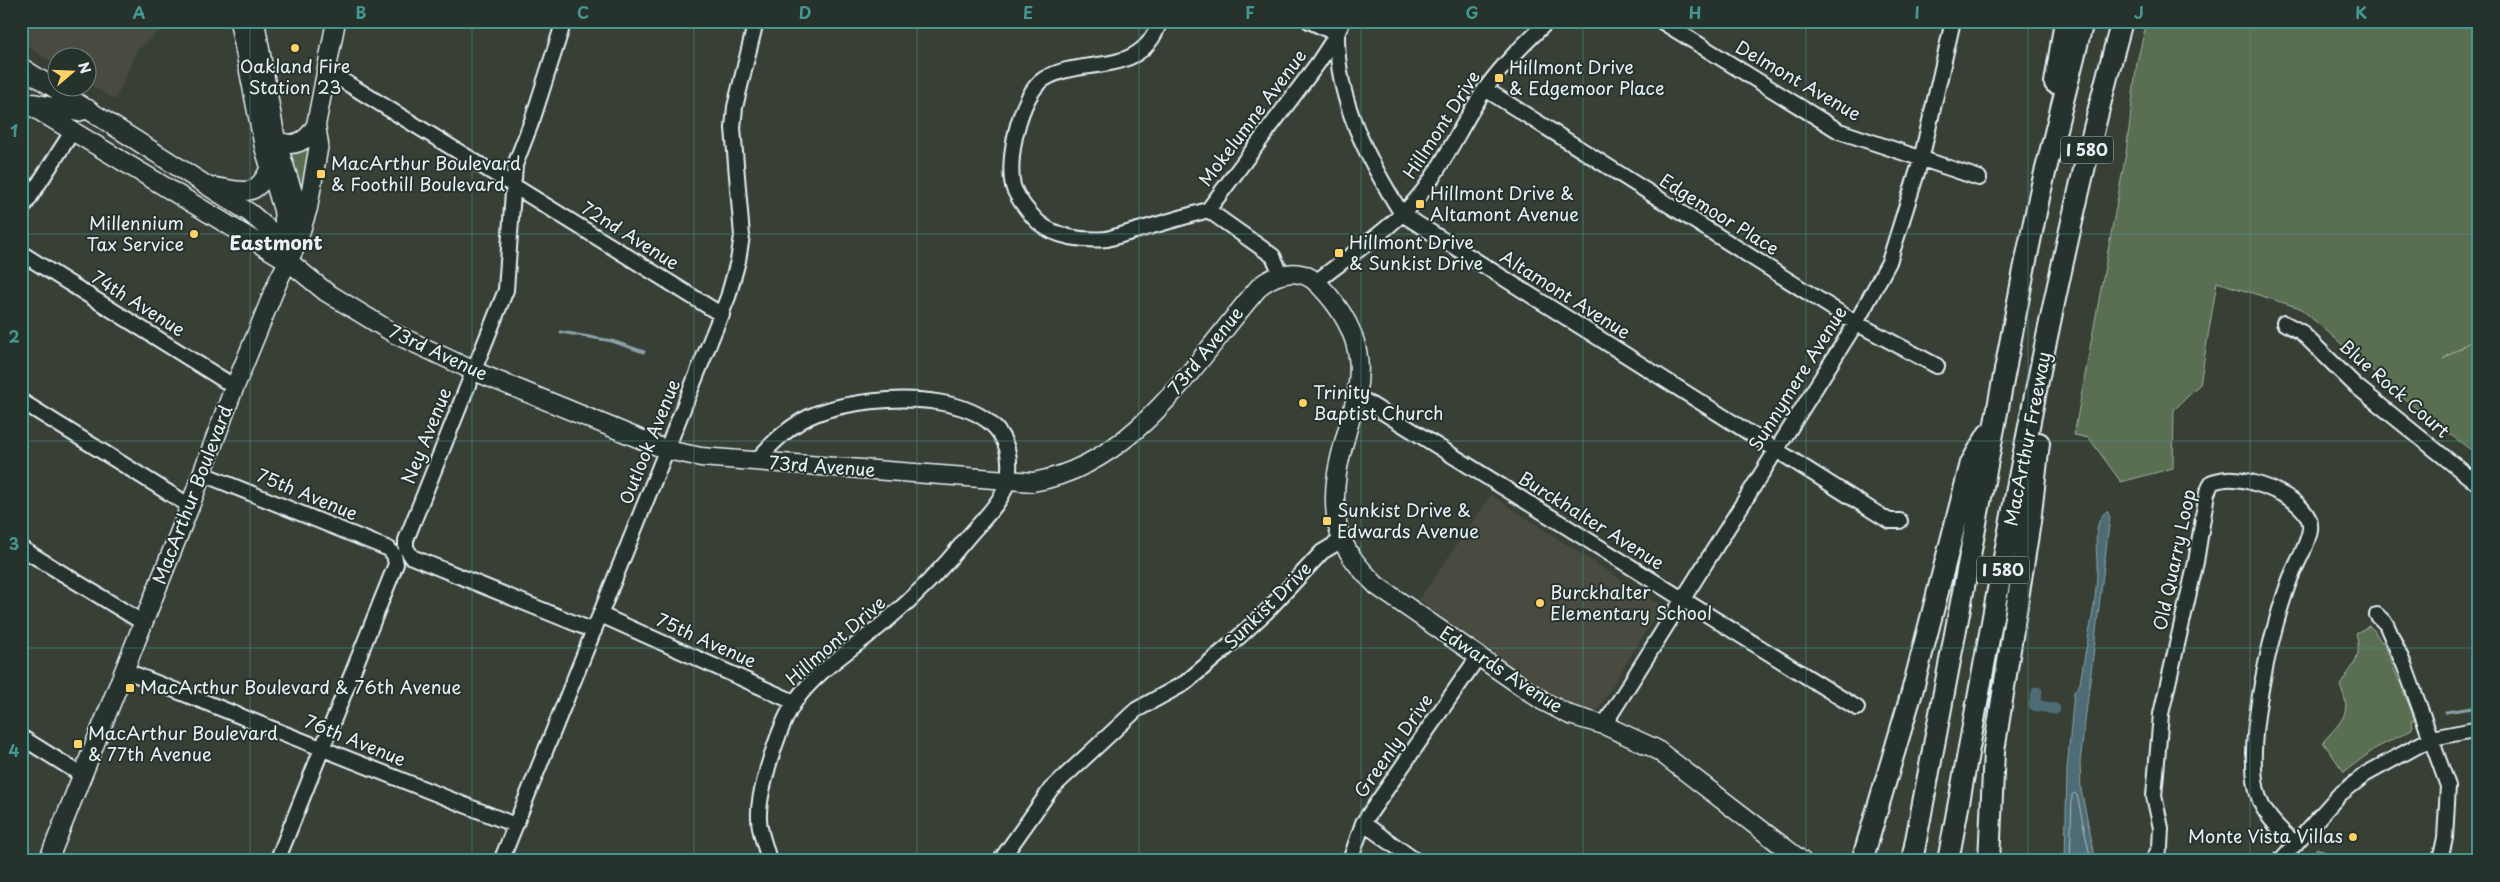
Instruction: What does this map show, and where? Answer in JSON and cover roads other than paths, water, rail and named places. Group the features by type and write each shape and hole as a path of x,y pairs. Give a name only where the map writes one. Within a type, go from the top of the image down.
{"highway":[{"path":"2040,193 2065,21"},
{"name":"MacArthur Freeway","path":"1912,861 2040,193 2083,21"},
{"name":"MacArthur Freeway","path":"1948,861 2058,279 2092,128 2122,21"},
{"path":"1989,861 1994,751 2030,522 2058,279"},
{"path":"1862,861 1912,692 1971,464 1997,416"}],"main road":[{"path":"239,21 269,170 283,210 288,261"},
{"path":"255,21 276,140 296,202 300,231"},
{"name":"MacArthur Boulevard","path":"48,861 142,622 203,474 235,387 296,246 308,208 319,144 316,125 336,21"},
{"name":"73rd Avenue","path":"21,67 250,213 273,232 288,261"},
{"path":"21,100 78,112 88,109"},
{"name":"73rd Avenue","path":"21,100 288,261 326,292 395,334 474,371 667,450 702,457 1033,482 1055,478 1076,471 1104,455 1136,430 1162,404 1261,285 1281,274"},
{"path":"276,140 285,144 296,143 310,135 316,125"},
{"path":"208,186 250,192 261,185 269,170"},
{"path":"1281,274 1300,274 1316,282 1336,302 1349,324 1356,346 1359,372 1357,396 1336,477 1336,516 1342,540"},
{"name":"Edwards Avenue","path":"1342,540 1359,568 1377,586 1478,657 1543,701 1570,715 1604,725 1656,749 1802,861"}],"street":[{"name":"Ney Avenue","path":"277,861 506,290 516,165 564,21"},
{"name":"Outlook Avenue","path":"501,861 722,315 738,261 742,236 733,128 735,107 756,21"},
{"path":"1160,21 1150,43 1132,56 1115,63 1058,74 1045,79 1035,87 1026,103 1017,132 1011,164 1014,187 1022,204 1042,225 1071,237 1090,240 1107,239 1208,210 1273,256 1281,274"},
{"path":"1309,21 1337,34"},
{"name":"Mokelumne Avenue","path":"1208,210 1337,34 1343,21"},
{"name":"Hillmont Drive","path":"1316,282 1402,214 1438,170 1485,89 1523,44 1548,21"},
{"name":"Delmont Avenue","path":"1661,21 1839,131 1979,178"},
{"name":"Sunnymere Avenue","path":"1604,725 1856,323 1888,262 1921,160 1953,21"},
{"name":"Altamont Avenue","path":"1337,34 1340,74 1359,139 1379,178 1402,214 1889,521 1900,521"},
{"name":"72nd Avenue","path":"327,70 722,315"},
{"name":"Edgemoor Place","path":"1485,89 1856,323 1937,366"},
{"path":"21,211 72,132"},
{"name":"74th Avenue","path":"21,253 235,387"},
{"name":"Blue Rock Court","path":"2284,324 2302,332 2356,386 2479,485"},
{"name":"Burckhalter Avenue","path":"1357,396 1857,708"},
{"path":"21,401 190,506"},
{"path":"755,462 769,446 803,420 818,413 840,406 877,401 936,401 981,416 995,427 1004,438 1008,451 1008,480"},
{"name":"75th Avenue","path":"203,474 594,630"},
{"name":"Old Quarry Loop","path":"2154,861 2160,847 2160,828 2154,796 2161,714 2196,562 2207,493 2212,482 2227,478 2266,485 2303,509 2310,519 2310,530 2288,583 2280,610 2257,702 2255,738 2256,780 2260,801 2279,829 2296,844"},
{"name":"Hillmont Drive","path":"769,861 759,829 760,798 772,752 794,702 807,687 887,621 944,566 996,504 1008,480"},
{"name":"Sunkist Drive","path":"1000,861 1057,783 1136,710 1185,682 1230,645 1267,611 1322,552 1342,540"},
{"path":"21,548 142,622"},
{"path":"2378,614 2386,624 2405,667 2448,786 2445,838 2440,861"},
{"name":"75th Avenue","path":"601,615 794,702"},
{"name":"Greenly Drive","path":"1350,861 1363,823 1478,657"},
{"name":"76th Avenue","path":"124,670 515,825"},
{"path":"2280,861 2339,795 2360,779 2397,755 2432,738 2479,729"},
{"path":"21,737 82,775"},
{"path":"1363,823 1416,861"}],"water":[{"path":"2107,511 2110,517 2080,762 2081,790 2096,861 2065,861 2067,770 2074,692 2080,684 2093,609 2097,579 2097,528 2099,521"}],"waterway":[{"path":"561,332 612,341 644,352"},
{"path":"2037,692 2034,705 2055,709"},
{"path":"2446,712 2479,707"}],"place":[{"name":"Oakland Fire Station 23","path":"295,48"},
{"name":"Hillmont Drive & Edgemoor Place","path":"1499,78"},
{"name":"MacArthur Boulevard & Foothill Boulevard","path":"321,174"},
{"name":"Hillmont Drive & Altamont Avenue","path":"1420,204"},
{"name":"Millennium Tax Service","path":"194,234"},
{"name":"Hillmont Drive & Sunkist Drive","path":"1339,253"},
{"name":"Trinity Baptist Church","path":"1303,403"},
{"name":"Sunkist Drive & Edwards Avenue","path":"1327,521"},
{"name":"Burckhalter Elementary School","path":"1540,603"},
{"name":"MacArthur Boulevard & 76th Avenue","path":"130,688"},
{"name":"MacArthur Boulevard & 77th Avenue","path":"78,744"},
{"name":"Monte Vista Villas","path":"2353,837"}],"district":[{"name":"Eastmont","path":"276,243"}]}
